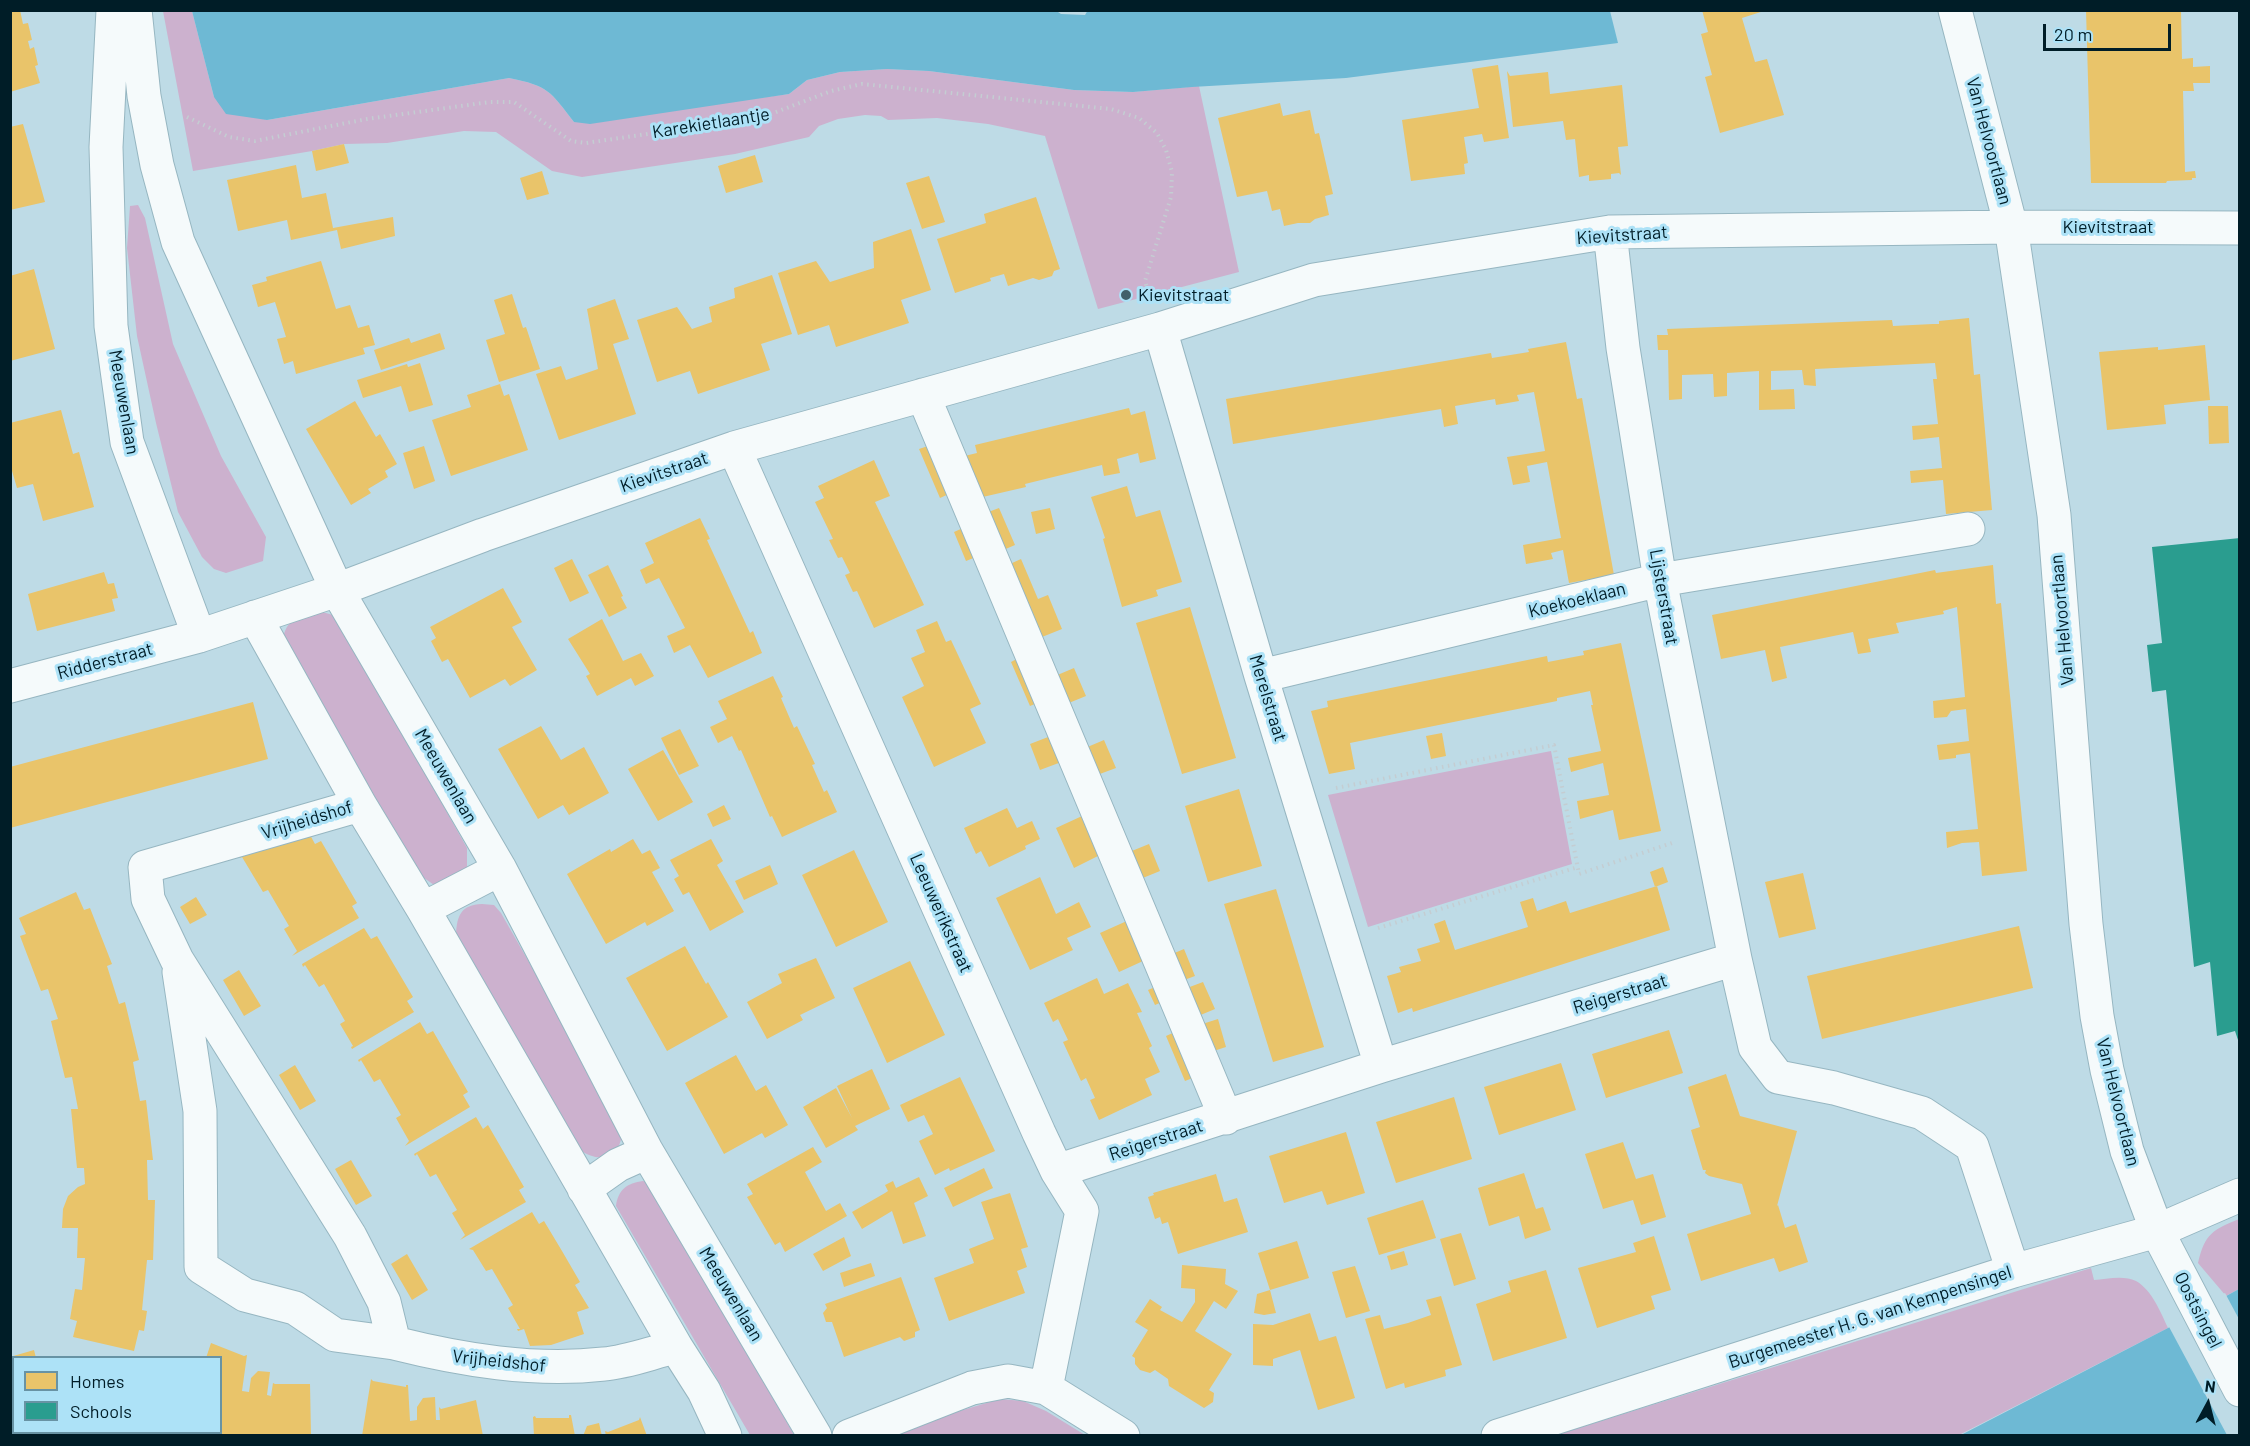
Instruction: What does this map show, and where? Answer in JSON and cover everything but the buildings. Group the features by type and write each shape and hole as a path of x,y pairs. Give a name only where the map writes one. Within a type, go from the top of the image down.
{"street":[{"name":"Meeuwenlaan","path":"113,10 106,147 111,326 127,442 199,636"},
{"name":"Meeuwenlaan","path":"135,10 144,96 157,165 178,242 337,590 500,869 647,1152 815,1436"},
{"name":"Van Helvoortlaan","path":"1955,10 2011,227 2054,515 2086,924 2097,1016 2107,1070 2127,1151 2157,1231"},
{"name":"Kievitstraat","path":"337,590 483,535 734,448 1160,329 1314,280 1610,232 2011,227 2240,228"},
{"name":"Lijsterstraat","path":"1610,232 1623,348 1660,580 1735,959"},
{"name":"Merelstraat","path":"1160,329 1261,676 1381,1066"},
{"path":"923,395 1226,1118"},
{"name":"Leeuwerikstraat","path":"734,448 1058,1171 1082,1211 1046,1388"},
{"name":"Koekoeklaan","path":"1261,676 1660,580 1968,529"},
{"path":"199,636 337,590"},
{"name":"Vrijheidshof","path":"255,617 360,805 145,867 148,899 177,960 350,1236 384,1302 394,1343"},
{"name":"Ridderstraat","path":"10,686 199,636"},
{"path":"360,805 423,909 676,1347 704,1391 725,1436"},
{"path":"423,909 500,869"},
{"path":"1735,959 1755,1047 1778,1077 1834,1088 1922,1113 1972,1146 2013,1271"},
{"name":"Reigerstraat","path":"1058,1171 1381,1066 1735,959"},
{"name":"Vrijheidshof","path":"177,960 200,1111 201,1267 245,1295 295,1308 335,1335 394,1343 441,1355 533,1367 605,1364 676,1347"},
{"path":"584,1189 618,1165 647,1152"},
{"name":"Burgemeester H. G. van Kempensingel","path":"1498,1436 2013,1271 2157,1231 2240,1195"},
{"name":"Oostsingel","path":"2157,1231 2240,1390"},
{"path":"849,1436 972,1388 1008,1381 1046,1388 1123,1436"}],"path":[{"name":"Karekietlaantje","path":"144,96 229,137 255,141 367,119 490,102 514,102 571,141 586,143 763,117 831,92 862,84 1111,109 1139,118 1157,133 1166,150 1172,172 1171,197 1145,281 1160,329"},
{"path":"1298,796 1554,745 1580,874 1710,831"},
{"path":"1342,939 1578,867"}],"shaded area":[{"path":"163,11 192,11 214,97 267,120 509,78 533,84 547,91 574,122 789,94 807,80 840,72 887,69 929,71 1074,90 1133,92 1199,86 1239,272 1098,309 1045,136 988,124 937,118 888,120 881,116 865,115 838,119 819,126 809,137 735,154 582,177 552,171 496,132 464,131 387,143 344,144 193,171"},
{"path":"138,205 145,218 173,344 221,456 266,537 263,561 226,573 214,569 202,557 178,512 156,423 137,336 127,248 130,206"},
{"path":"322,612 333,615 341,624 467,848 467,868 434,885 420,875 324,716 283,638 285,630 292,621 302,616"},
{"path":"1551,751 1572,864 1368,927 1328,795"},
{"path":"494,905 501,913 621,1124 620,1143 611,1154 597,1157 580,1150 456,935 462,912 469,906"},
{"path":"643,1181 650,1184 658,1193 794,1435 750,1435 616,1206 624,1188"},
{"path":"2239,1219 2239,1289 2226,1296 2198,1263 2204,1245 2211,1234"},
{"path":"2091,1268 2094,1280 2126,1278 2142,1285 2155,1302 2168,1328 1959,1435 1556,1435"},
{"path":"1000,1399 1023,1401 1046,1411 1085,1435 895,1436 946,1415"}],"water":[{"path":"1055,10 1061,14 1085,15 1088,10 1610,11 1618,43 1346,78 1133,92 1074,90 929,71 887,69 840,72 807,80 789,94 590,124 574,122 548,91 541,87 509,78 267,120 226,114 214,97 192,11"},
{"path":"2239,1289 2239,1435 1959,1436 2168,1328"}],"pier":[{"path":"2225,1293 2240,1321 2239,1435 2227,1435 2168,1325"}],"place":[{"name":"Kievitstraat","path":"1126,295"}]}
